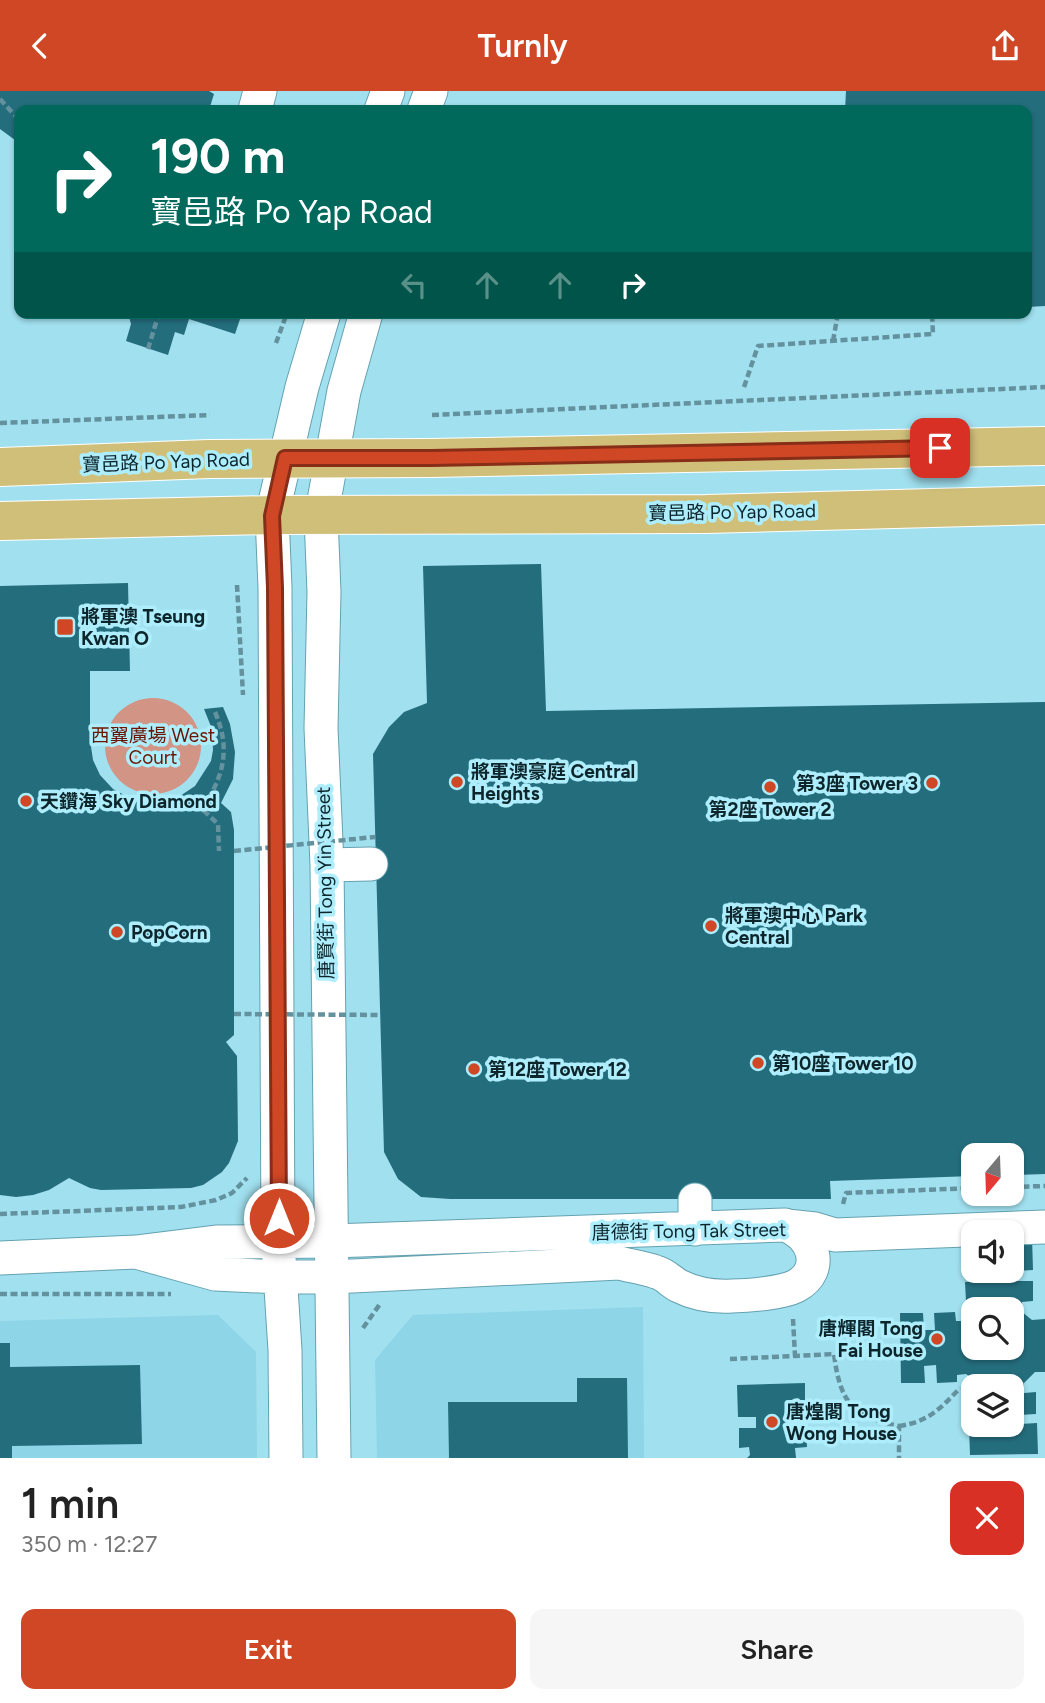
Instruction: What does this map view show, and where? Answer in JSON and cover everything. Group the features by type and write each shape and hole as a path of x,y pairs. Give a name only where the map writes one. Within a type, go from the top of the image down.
{"main road":[{"name":"寶邑路 Po Yap Road","path":"0,467 285,458 444,458 1045,446"},
{"name":"寶邑路 Po Yap Road","path":"0,521 272,516 706,514 1045,505"}],"street":[{"path":"286,1458 278,1242 275,588 272,516 302,387 322,319"},
{"name":"唐賢街 Tong Yin Street","path":"334,1458 327,865 321,728 324,591 321,517 330,458 364,319"},
{"path":"327,865 373,851"},
{"name":"唐德街 Tong Tak Street","path":"0,1258 136,1251 216,1242 331,1241 695,1215 785,1225 807,1238 813,1256 809,1275 793,1287 732,1296 706,1295 678,1286 659,1272 619,1263 332,1277 281,1277 215,1273 136,1251"},
{"path":"785,1225 815,1229 839,1219 1045,1227"},
{"path":"812,1266 839,1219"}],"path":[{"path":"0,99 14,114"},
{"path":"148,349 157,319"},
{"path":"276,343 285,319"},
{"path":"833,341 837,319"},
{"path":"744,387 758,346 933,334 932,319"},
{"path":"432,415 1045,387"},
{"path":"0,423 211,415"},
{"path":"215,712 225,742 223,762 217,783 202,809 218,824 219,851"},
{"path":"234,851 373,851"},
{"path":"234,1014 380,1015"},
{"path":"0,1214 181,1207 216,1200 232,1193 249,1175"},
{"path":"1024,1187 1045,1186"},
{"path":"839,1219 846,1193 961,1188"},
{"path":"0,1294 175,1294"},
{"path":"360,1340 362,1329 384,1299"},
{"path":"793,1319 795,1356"},
{"path":"730,1359 834,1354 837,1378 844,1396 857,1411 875,1422 898,1426 915,1424 929,1417 960,1388"},
{"path":"898,1426 899,1458"}],"shaded area":[{"path":"643,1307 644,1458 377,1458 375,1360 413,1315"},
{"path":"218,1315 256,1352 257,1458 0,1458 0,1321"}],"green space":[{"name":"西翼廣場 West Court","path":"153,698 171,702 187,712 197,728 201,746 197,764 187,780 171,790 153,794 135,790 119,780 109,764 105,746 109,728 119,712 135,702"}],"building":[{"path":"0,91 209,91 214,94 211,105 14,105 14,139 0,129"},
{"path":"846,91 1045,91 1045,306 1032,307 1032,105 845,105"},
{"path":"130,319 189,319 184,335 175,332 168,355 126,341 131,324"},
{"path":"189,319 240,319 235,334"},
{"name":"將軍澳中心 Park Central","path":"541,564 546,711 1045,702 1045,1174 1024,1175 1024,1143 961,1143 961,1176 830,1181 831,1199 450,1199 421,1197 398,1179 384,1152 373,754 389,727 404,712 427,703 423,566"},
{"name":"PopCorn","path":"128,583 130,671 90,671 90,740 93,760 100,775 113,789 137,802 161,802 180,796 195,786 211,761 212,729 204,709 223,707 230,724 235,752 233,779 221,803 231,812 234,830 234,1035 226,1042 237,1056 238,1141 222,1172 203,1185 191,1188 101,1190 69,1178 49,1190 33,1195 0,1195 0,586"},
{"name":"唐輝閣 Tong Fai House","path":"1024,1237 1032,1237 1033,1270 1024,1270"},
{"name":"唐輝閣 Tong Fai House","path":"1033,1281 1033,1301 1024,1302 1024,1297 966,1297 965,1283"},
{"name":"唐輝閣 Tong Fai House","path":"955,1312 956,1321 961,1321 961,1360 1024,1360 1024,1314 1032,1320 1045,1319 1045,1372 1035,1372 1024,1383 1024,1374 961,1374 957,1375 957,1382 937,1383 936,1365 924,1366 925,1383 901,1383 900,1313 923,1313 924,1330 935,1330 934,1313"},
{"path":"0,1343 10,1343 10,1367 140,1365 142,1444 12,1446 12,1458 0,1458"},
{"path":"577,1378 627,1378 628,1458 449,1458 448,1402 577,1402"},
{"name":"唐煌閣 Tong Wong House","path":"805,1383 805,1416 788,1417 788,1427 806,1427 807,1447 795,1448 796,1458 747,1458 750,1455 749,1447 739,1448 739,1428 756,1428 756,1417 738,1417 737,1385"},
{"name":"唐輝閣 Tong Fai House","path":"1036,1392 1036,1414 1024,1415 1024,1393"},
{"name":"唐輝閣 Tong Fai House","path":"1037,1423 1038,1454 970,1455 969,1437 1024,1437 1024,1424"}],"place":[{"name":"將軍澳 Tseung Kwan O","path":"65,627"},
{"name":"將軍澳豪庭 Central Heights","path":"457,782"},
{"name":"第3座 Tower 3","path":"932,783"},
{"name":"第2座 Tower 2","path":"770,787"},
{"name":"天鑽海 Sky Diamond","path":"26,801"},
{"name":"將軍澳中心 Park Central","path":"711,926"},
{"name":"PopCorn","path":"117,932"},
{"name":"第10座 Tower 10","path":"758,1063"},
{"name":"第12座 Tower 12","path":"474,1069"},
{"name":"唐輝閣 Tong Fai House","path":"937,1339"},
{"name":"唐煌閣 Tong Wong House","path":"772,1422"}],"route":[{"path":"279,1218 275,588 272,516 285,458 431,458 940,448"}]}
